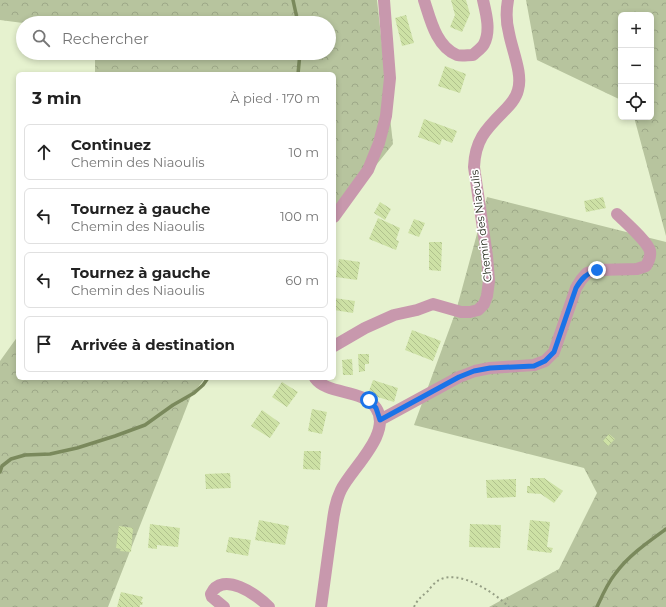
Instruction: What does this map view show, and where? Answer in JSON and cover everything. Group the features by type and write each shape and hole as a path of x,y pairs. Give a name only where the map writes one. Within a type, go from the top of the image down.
{"street":[{"path":"336,214 368,170 379,143 386,116 390,78 384,0"},
{"path":"424,0 436,34 447,48 458,55 473,55 483,45 488,34 486,12 483,0"},
{"name":"Chemin des Niaoulis","path":"336,345 365,328 394,315 417,310 433,304 461,312 470,312 478,310 484,304 489,282 474,157 476,147 481,137 487,128 514,100 518,90 518,72 507,22 506,12 508,0"},
{"path":"380,420 459,377 474,371 490,368 534,366 545,361 554,352 576,288 587,273 602,270 637,269 646,266 650,259 650,251 646,244 617,214"},
{"path":"317,380 322,385 369,400 376,408 380,420 378,435 341,490 334,509 321,607"},
{"path":"224,607 212,597 211,594 219,585 228,583 249,591 260,598 269,607"}],"path":[{"path":"414,607 416,601 439,580 452,577 476,584 499,597 509,607"}],"green space":[{"path":"0,0 377,0 393,144 336,215 336,72 95,72 95,60 336,60 336,16 16,16 16,22 0,20"},
{"path":"526,0 666,0 666,236 635,120 654,120 654,12 618,12 618,99 537,60"},
{"path":"487,197 666,242 666,607 489,607 559,569 597,493 584,468 414,425 456,311"},
{"path":"16,339 16,380 203,380 191,396 108,607 0,607 0,361"}],"building":[{"path":"451,0 466,0 470,14 462,32 450,27 455,15"},
{"path":"406,15 414,43 402,46 395,18"},
{"path":"445,66 466,74 460,93 438,86"},
{"path":"424,119 457,131 452,143 442,139 440,145 418,137"},
{"path":"603,197 606,208 586,212 584,201"},
{"path":"380,202 391,209 385,220 374,213"},
{"path":"378,218 400,228 396,240 399,241 396,250 369,239"},
{"path":"414,219 425,223 419,237 408,233"},
{"path":"429,242 442,242 441,271 429,270"},
{"path":"339,259 360,262 357,280 336,277"},
{"path":"336,298 355,301 353,313 336,310"},
{"path":"412,330 441,341 433,361 405,350"},
{"path":"358,354 369,354 369,364 365,364 365,371 359,372"},
{"path":"352,359 353,375 343,375 342,360"},
{"path":"373,380 398,388 394,402 368,394"},
{"path":"282,382 298,392 287,407 272,397"},
{"path":"312,409 327,412 322,434 308,431"},
{"path":"262,410 280,423 270,438 251,426"},
{"path":"609,434 615,439 608,446 603,441"},
{"path":"304,451 321,451 320,470 303,469"},
{"path":"230,473 231,488 206,489 205,474"},
{"path":"530,478 544,478 563,491 554,503 541,494 527,493 527,486 530,486"},
{"path":"516,479 516,497 487,498 486,480"},
{"path":"259,520 289,526 285,545 255,540"},
{"path":"530,520 550,522 547,547 553,548 551,553 527,550"},
{"path":"150,524 180,528 178,547 157,545 157,549 148,548"},
{"path":"470,524 501,525 500,548 469,547"},
{"path":"119,526 133,528 131,552 120,551 121,549 116,548"},
{"path":"229,537 251,540 248,556 226,552"},
{"path":"121,592 143,597 141,602 143,602 142,605 140,605 140,607 117,607"}],"waterway":[{"path":"293,0 296,16"},
{"path":"298,72 299,60"},
{"path":"0,472 2,466 11,459 25,455 50,454 77,448 145,425 173,405 194,393 207,380"},
{"path":"597,607 607,586 620,567 666,529"}],"route":[{"path":"369,400 376,408 380,420 459,377 474,371 490,368 534,366 545,361 554,352 576,288 587,273 597,270"}]}
